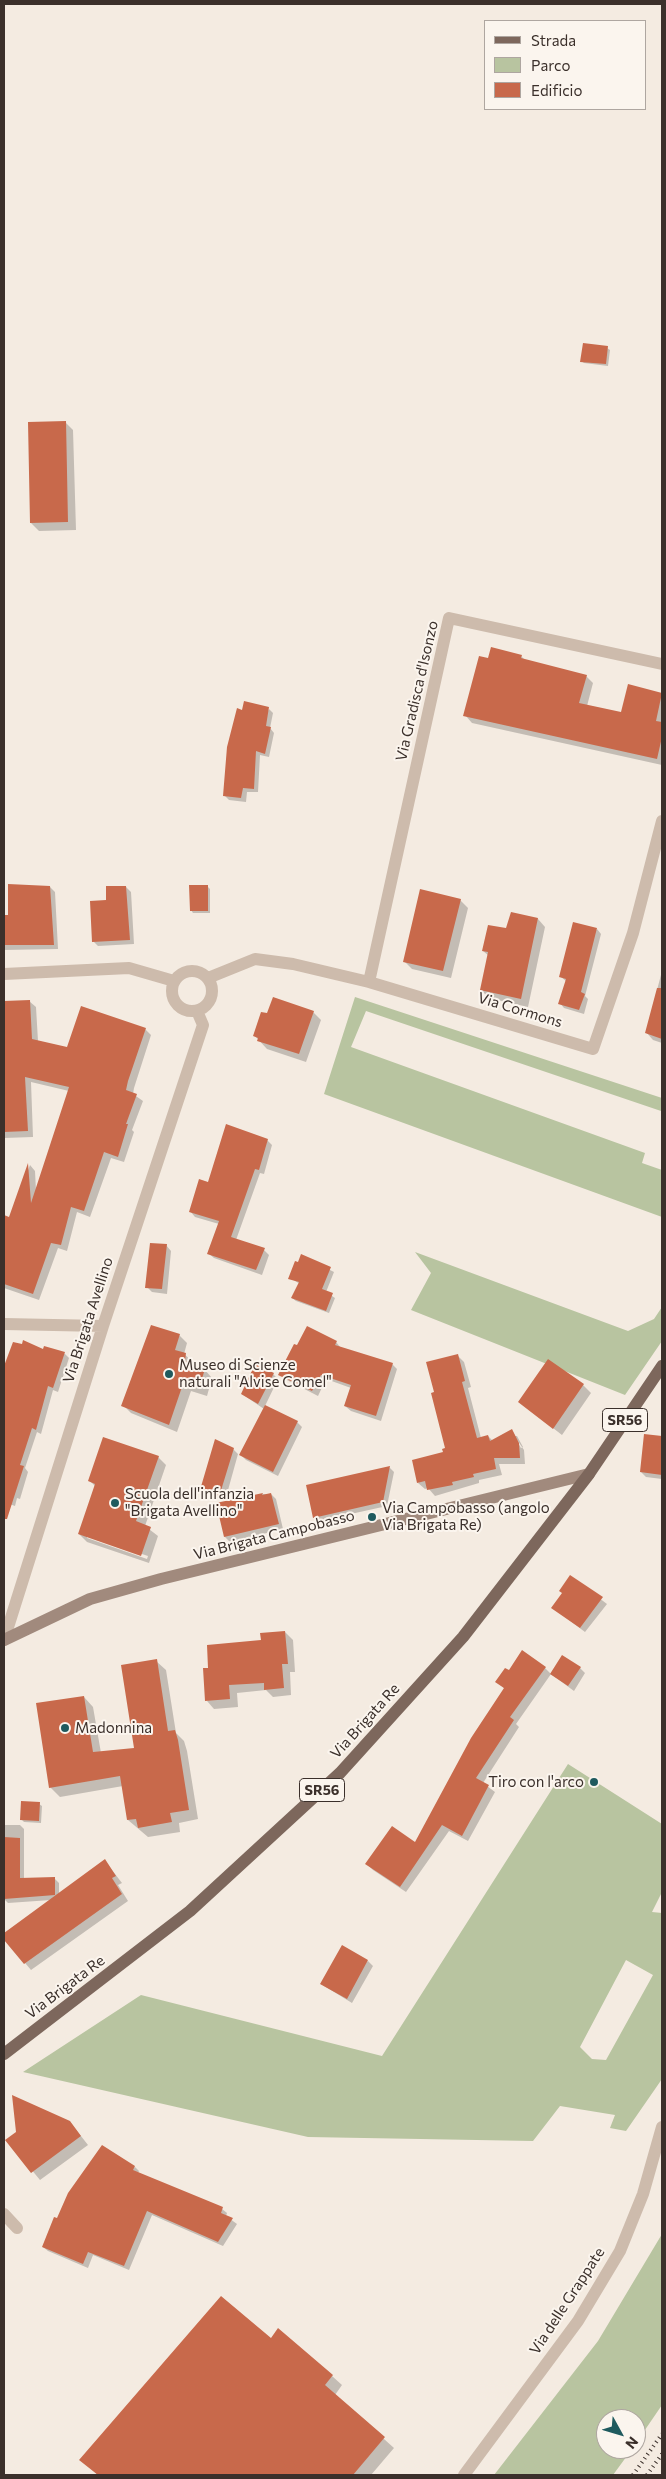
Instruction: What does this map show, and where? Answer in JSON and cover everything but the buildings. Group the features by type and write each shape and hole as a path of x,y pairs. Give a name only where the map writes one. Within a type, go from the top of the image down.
{"main road":[{"name":"Via Brigata Re","path":"4,2054 190,1911 340,1774 464,1637 589,1474 662,1366"},
{"name":"Via Brigata Campobasso","path":"4,1640 90,1599 161,1579 589,1474"}],"street":[{"name":"Via Gradisca d'Isonzo","path":"369,982 449,618 662,664"},
{"name":"Via Cormons","path":"208,978 255,959 293,964 369,982 593,1049 633,933 662,821"},
{"path":"4,974 129,968 174,981"},
{"path":"194,970 208,978 213,994 205,1008 188,1012 175,1003 172,996 174,981 186,972 194,970"},
{"name":"Via Brigata Avellino","path":"4,1640 103,1326 203,1025 197,1011"},
{"path":"4,1324 103,1326"},
{"name":"Via delle Grappate","path":"464,2475 578,2322 620,2251 643,2194 662,2127"},
{"path":"4,2214 17,2228"}],"green space":[{"path":"355,997 662,1098 661,1111 366,1011 351,1047 645,1153 642,1163 662,1170 662,1217 324,1094"},
{"path":"415,1252 628,1331 654,1319 662,1307 662,1341 625,1395 411,1310 431,1273"},
{"path":"568,1764 662,1824 662,1892 652,1912 662,1913 662,2079 626,2131 610,2128 615,2115 560,2106 533,2141 308,2137 23,2072 141,1995 382,2056","holes":["626,1960 653,1975 606,2060 592,2059 580,2047"]},
{"path":"662,2234 662,2405 646,2428 646,2409 596,2409 596,2459 625,2459 613,2475 494,2475 598,2341"}],"railway":[{"path":"633,2475 662,2434"},
{"path":"647,2475 662,2454"}],"place":[{"name":"Museo di Scienze naturali \"Alvise Comel\"","path":"169,1374"},
{"name":"Scuola dell'infanzia \"Brigata Avellino\"","path":"115,1503"},
{"name":"Via Campobasso (angolo Via Brigata Re)","path":"372,1517"},
{"name":"Madonnina","path":"65,1728"},
{"name":"Tiro con l'arco","path":"594,1782"}]}
